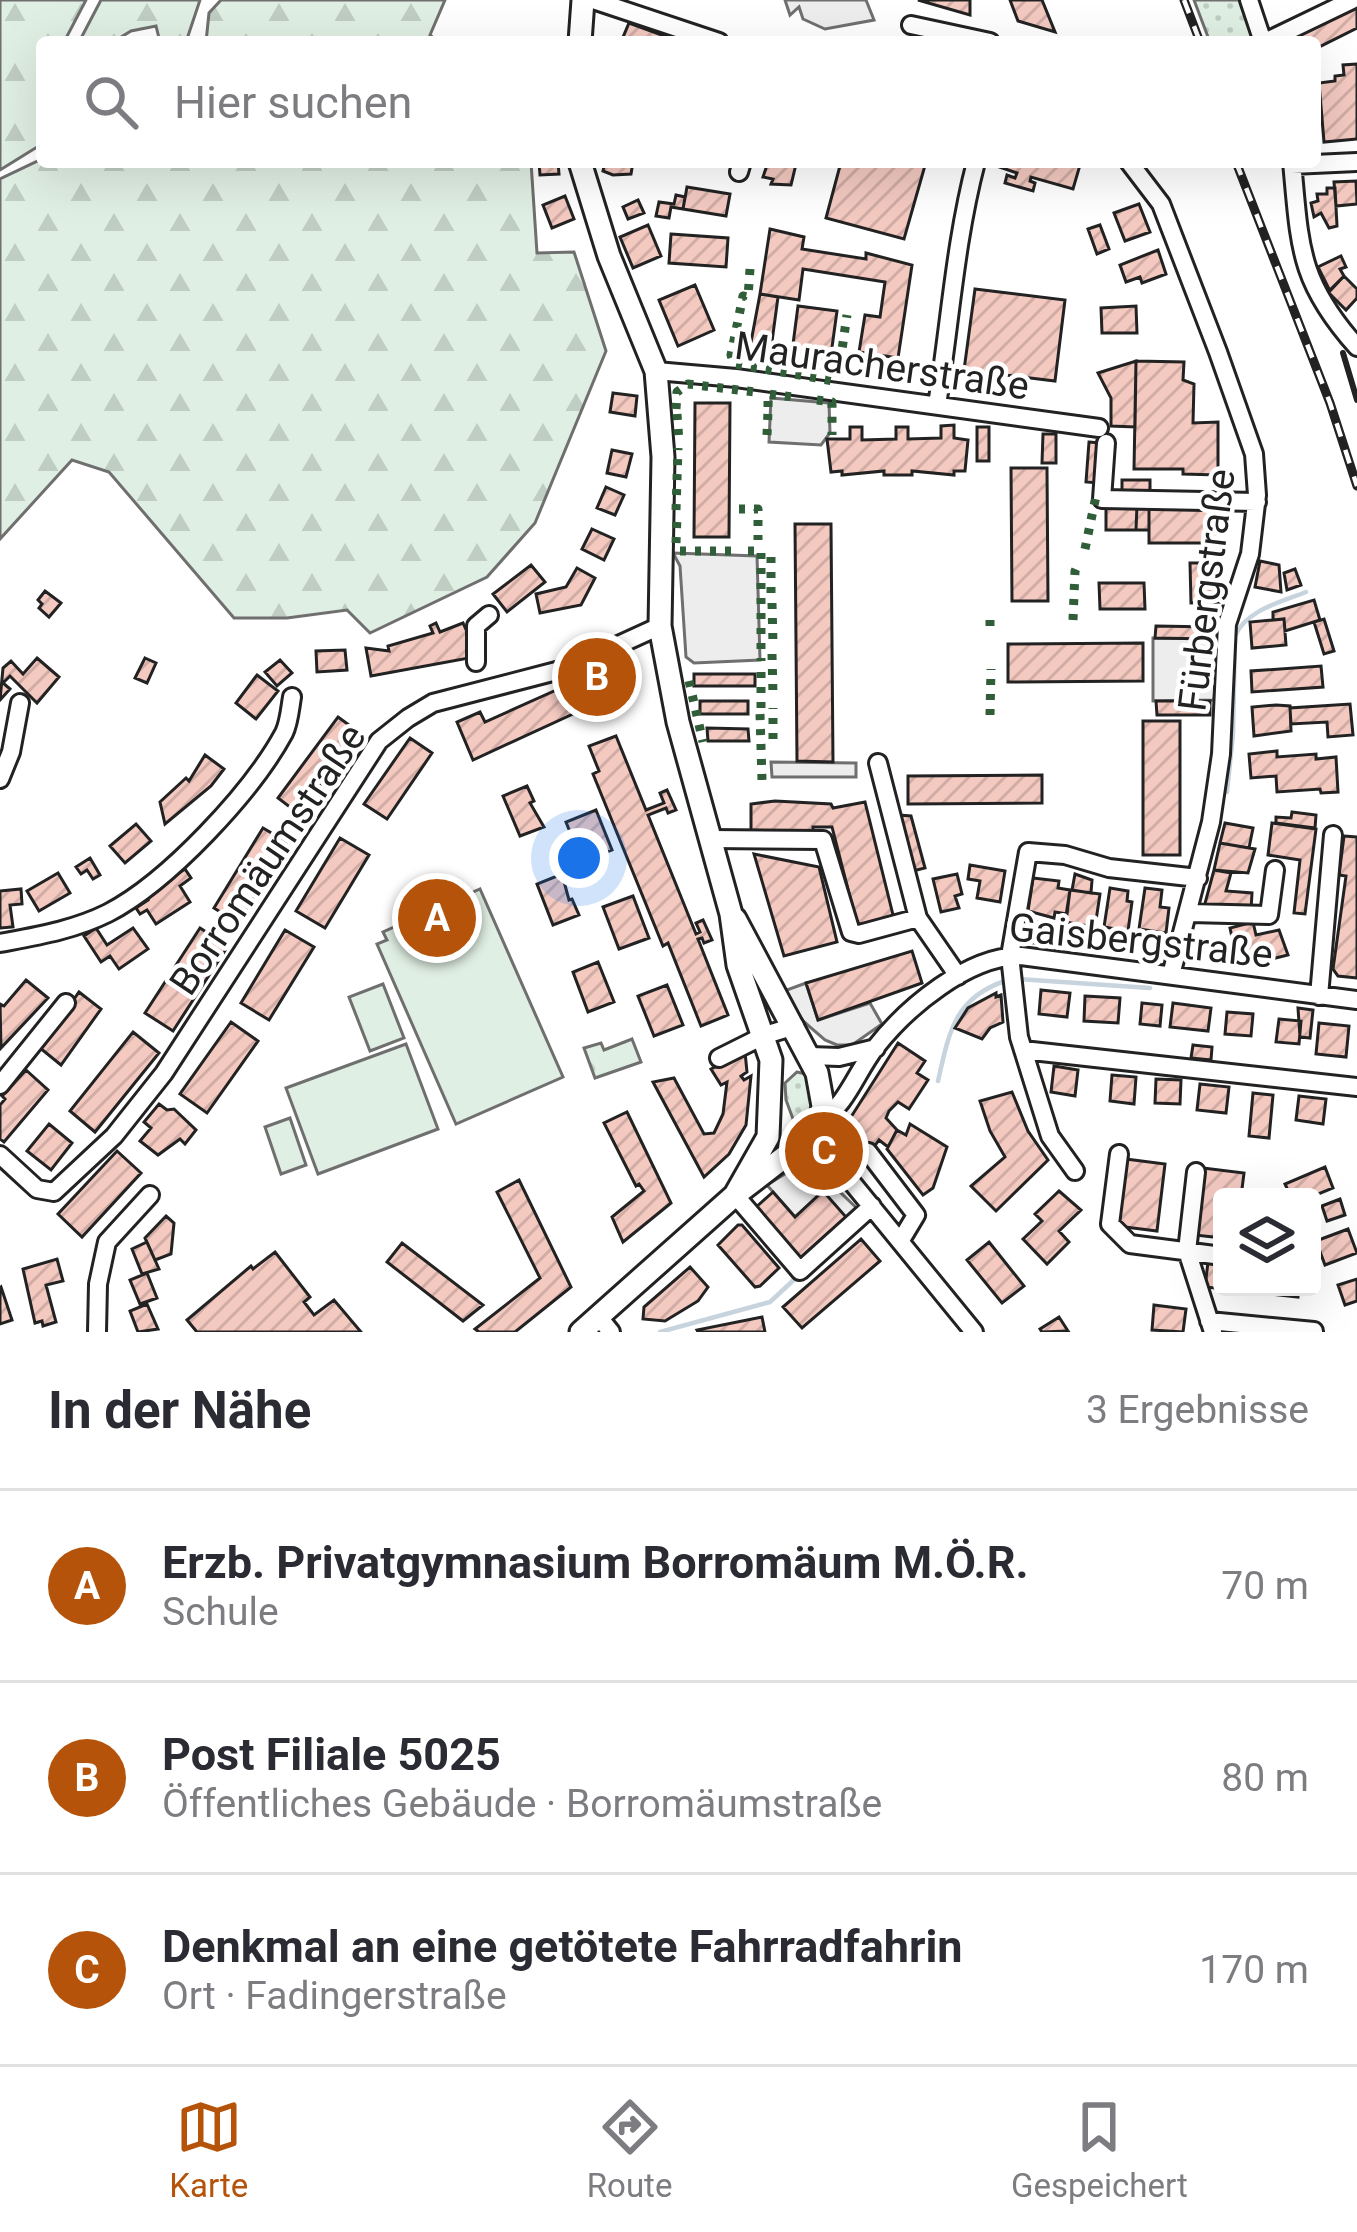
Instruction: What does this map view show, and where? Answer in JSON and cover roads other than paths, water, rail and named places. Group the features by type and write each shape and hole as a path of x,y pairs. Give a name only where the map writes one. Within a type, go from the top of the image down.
{"main road":[{"path":"580,36 583,0"},
{"path":"582,168 595,216 656,371 663,457 660,626 678,722 731,914 737,954 779,1031 810,1056 821,1088 820,1122"},
{"path":"731,914 779,1031 778,1071 786,1116 801,1141"},
{"path":"778,1071 810,1056"},
{"name":"Gaisbergstraße","path":"735,1195 768,1138 778,1071"},
{"name":"Gaisbergstraße","path":"581,1332 604,1324 735,1195 820,1122"}],"street":[{"path":"593,0 701,36"},
{"path":"1249,0 1262,36"},
{"path":"1277,36 1352,0"},
{"path":"911,25 962,36"},
{"path":"1321,163 1357,162"},
{"path":"938,405 958,232 974,168"},
{"name":"Fürbergstraße","path":"1134,168 1161,204 1218,352 1254,454 1257,502 1250,554 1227,624 1221,754 1198,878 1171,975"},
{"path":"1292,168 1305,270 1314,291 1357,347"},
{"name":"Mauracherstraße","path":"656,371 938,405 1102,435 1102,499 1257,502"},
{"path":"476,662 476,626 489,615"},
{"name":"Borromäumstraße","path":"0,1155 45,1193 59,1190 114,1136 164,1073 379,741 407,718 433,704 568,668 660,626"},
{"path":"0,943 48,935 109,913 160,876 227,811 286,730 292,697"},
{"path":"0,779 11,752 20,704"},
{"path":"878,763 918,918 958,976"},
{"path":"1319,996 1333,836"},
{"path":"711,839 823,840 851,932 918,918"},
{"path":"1075,1172 1051,1136 1023,1050 1010,956 1028,852 1066,855 1108,868 1198,878"},
{"path":"1190,913 1270,915 1276,870"},
{"name":"Gaisbergstraße","path":"820,1122 838,1107 876,1048 936,990 981,962 1010,956 1357,1000"},
{"path":"0,1085 65,1003"},
{"path":"719,1058 779,1031"},
{"path":"810,1056 839,1057 876,1048"},
{"path":"1023,1050 1357,1087"},
{"path":"820,1122 849,1179"},
{"path":"801,1141 849,1179 974,1332"},
{"path":"868,1152 916,1215 901,1240"},
{"path":"1119,1154 1110,1224 1130,1244 1213,1255"},
{"path":"1196,1172 1187,1251 1211,1327 1314,1331"},
{"path":"97,1332 98,1284 107,1242 150,1195"},
{"path":"735,1195 800,1271 872,1206"}],"waterway":[{"path":"1227,792 1235,636 1256,613 1306,592"},
{"path":"1018,979 1150,988"},
{"path":"938,1081 951,1033 964,1007 1005,981"},
{"path":"660,1332 770,1302 798,1276"}],"railway":[{"path":"1184,0 1198,36"},
{"path":"1238,168 1330,403 1357,486"}],"place":[{"name":"Post Filiale 5025","path":"597,677"},
{"name":"Erzb. Privatgymnasium Borromäum M.Ö.R.","path":"437,918"},
{"name":"Denkmal an eine getötete Fahrradfahrin","path":"824,1151"}]}
